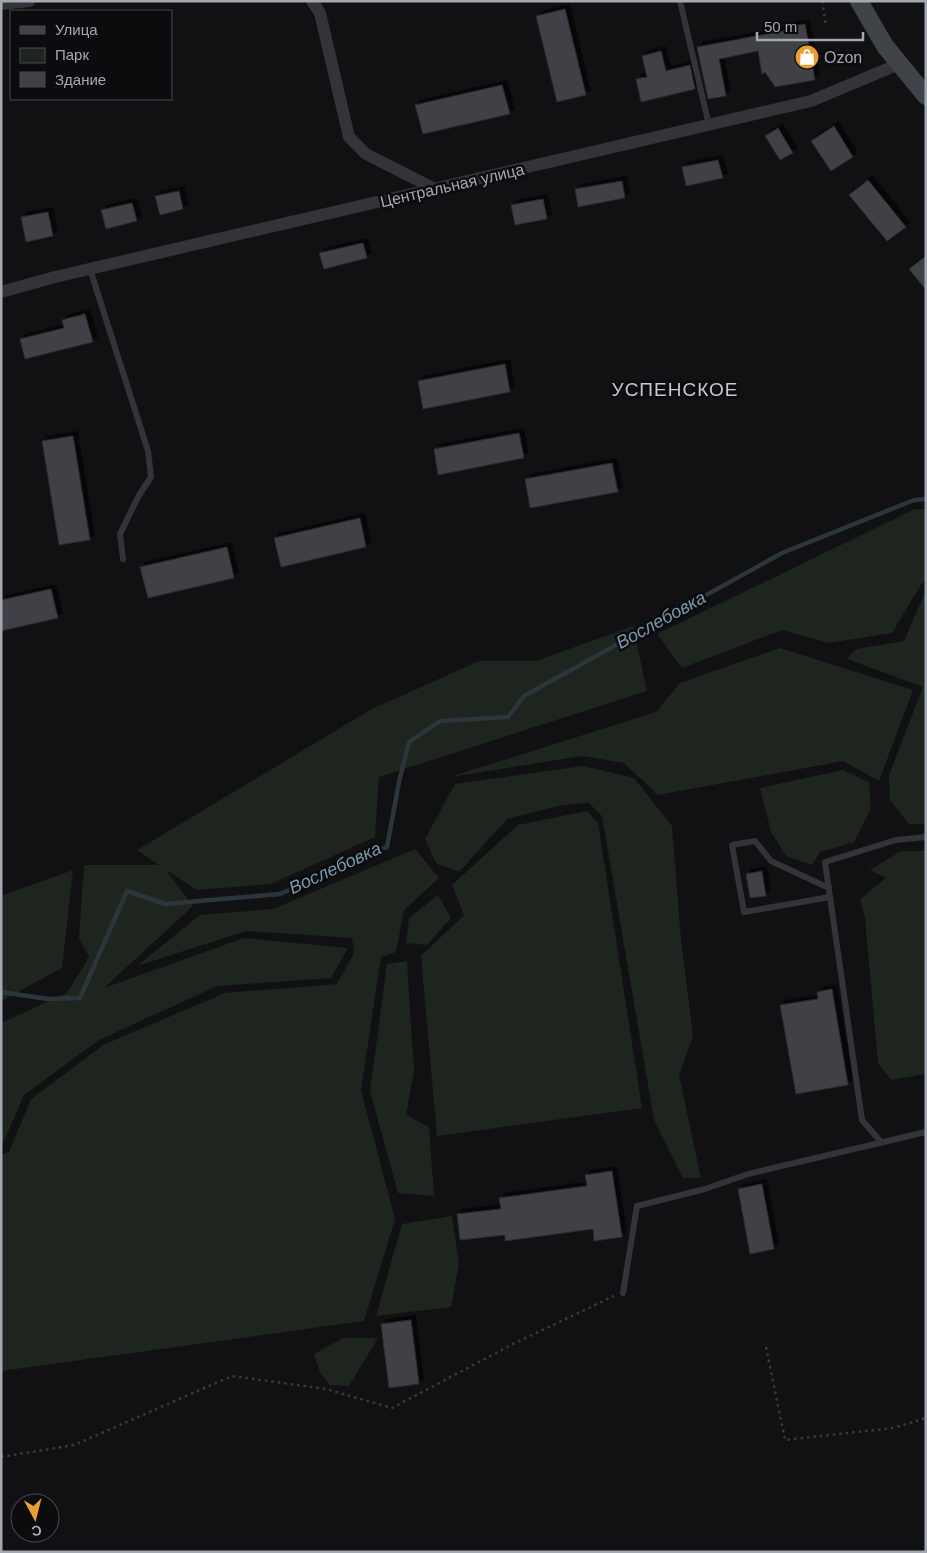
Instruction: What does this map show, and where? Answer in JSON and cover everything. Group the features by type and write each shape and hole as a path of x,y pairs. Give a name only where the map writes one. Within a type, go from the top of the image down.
{"main road":[{"path":"859,1 884,46 926,96"}],"street":[{"path":"1,4 29,1"},
{"path":"312,1 320,13 348,138 366,154 435,189"},
{"name":"Центральная улица","path":"1,292 90,269 812,101 899,64"}],"lane":[{"path":"680,1 709,125"},
{"path":"90,269 148,451 151,477 138,497 120,534 123,559"},
{"path":"882,1142 862,1120 825,862 896,840 926,837"},
{"path":"828,888 771,861 755,841 732,845 744,912 830,897"},
{"path":"623,1293 637,1206 705,1189 748,1174 926,1132"}],"path":[{"path":"822,1 826,25"},
{"path":"1,1457 74,1445 232,1376 326,1388 392,1408 513,1344 623,1293"},
{"path":"766,1347 785,1440 893,1428 926,1418"}],"green space":[{"path":"915,509 926,509 926,582 922,583 892,633 828,643 782,630 682,668 657,634"},
{"path":"926,594 926,824 909,824 890,800 889,775 923,687 847,659 856,649 904,641"},
{"path":"633,626 647,691 379,777 375,837 271,884 197,890 166,870 193,906 104,988 244,938 348,948 331,978 217,986 99,1040 24,1095 4,1141 1,1142 1,1023 67,993 89,957 79,938 84,865 159,865 137,850 370,710 479,661 536,661"},
{"path":"780,648 913,690 879,781 843,761 658,795 624,763 582,756 450,777 656,712 680,683"},
{"path":"583,766 634,778 672,826 681,940 693,1036 679,1075 701,1178 683,1178 654,1120 602,816 589,803 563,805 507,819 459,872 436,863 425,839 455,784"},
{"path":"843,770 869,782 871,808 854,842 820,852 812,865 786,856 771,832 760,788"},
{"path":"587,811 598,823 642,1108 437,1136 421,956 464,915 452,885 518,825"},
{"path":"415,849 439,878 404,910 396,952 381,957 361,1090 395,1219 364,1321 1,1371 1,1155 9,1152 31,1099 103,1045 225,993 337,984 354,953 352,938 246,931 137,966 200,915 273,909"},
{"path":"901,851 926,851 926,1074 891,1080 878,1063 865,918 860,899 886,878 870,870"},
{"path":"73,870 62,968 1,1001 1,896"},
{"path":"438,895 451,918 427,945 406,943 409,918"},
{"path":"407,961 414,1071 406,1115 429,1127 434,1196 398,1193 370,1091 387,964"},
{"path":"452,1216 459,1264 451,1307 376,1316 402,1224"},
{"path":"343,1338 378,1338 349,1386 330,1385 320,1372 314,1354"}],"building":[{"path":"565,9 586,95 557,102 536,16"},
{"path":"805,24 815,80 775,87 765,72 762,74 758,51 719,59 726,96 708,99 697,47 789,30 788,27"},
{"path":"661,51 666,71 690,65 695,89 641,102 636,79 647,77 642,56"},
{"path":"502,85 510,114 423,134 415,105"},
{"path":"834,126 853,157 831,171 811,141"},
{"path":"778,128 793,153 780,160 765,136"},
{"path":"718,160 723,178 686,186 682,167"},
{"path":"868,180 906,227 887,241 849,195"},
{"path":"622,181 625,198 578,207 575,189"},
{"path":"179,191 183,209 160,215 155,196"},
{"path":"543,199 547,219 515,225 511,205"},
{"path":"132,203 137,221 106,229 101,210"},
{"path":"48,212 53,236 26,242 21,217"},
{"path":"363,243 367,258 324,269 319,253"},
{"path":"926,256 926,290 909,269"},
{"path":"85,314 93,342 25,359 20,339 64,328 62,320"},
{"path":"505,364 510,392 423,409 418,381"},
{"path":"519,433 524,458 438,475 434,449"},
{"path":"73,436 90,540 59,545 42,441"},
{"path":"612,463 618,492 530,508 525,479"},
{"path":"360,518 366,547 281,567 274,538"},
{"path":"227,547 234,578 148,598 140,567"},
{"path":"51,589 58,618 1,631 1,600"},
{"path":"762,871 766,896 750,898 746,874"},
{"path":"832,989 848,1085 796,1094 780,1005 818,999 817,992"},
{"path":"612,1171 622,1237 594,1241 593,1229 505,1241 505,1235 460,1240 457,1214 501,1209 499,1198 587,1186 585,1175"},
{"path":"762,1184 774,1249 750,1254 738,1189"},
{"path":"411,1320 419,1384 389,1388 381,1324"}],"waterway":[{"name":"Вослебовка","path":"1,992 48,999 80,998 127,891 165,904 280,894 387,847 399,782 409,742 440,721 508,717 524,696 782,553 914,500 926,499"}],"place":[{"name":"Ozon","path":"807,57"}],"district":[{"name":"УСПЕНСКОЕ","path":"675,389"}]}
